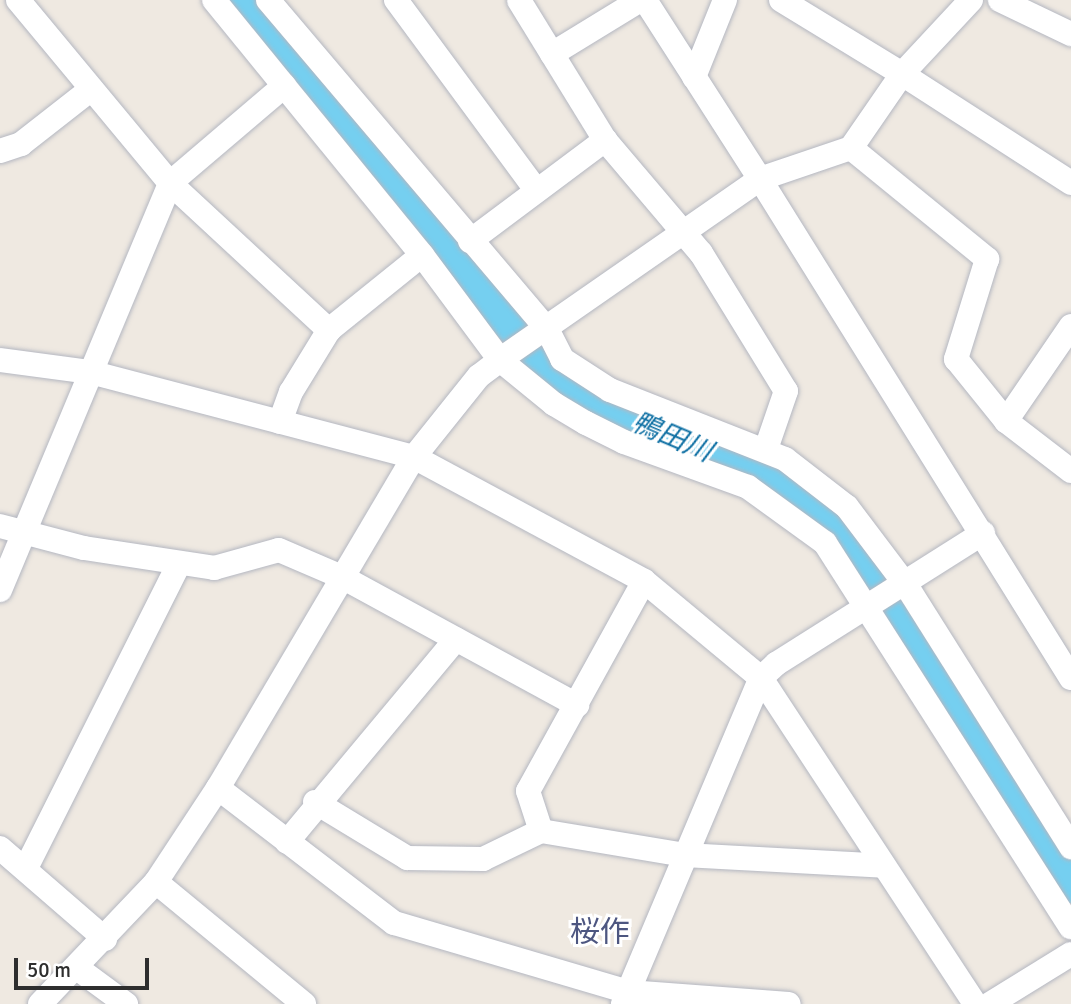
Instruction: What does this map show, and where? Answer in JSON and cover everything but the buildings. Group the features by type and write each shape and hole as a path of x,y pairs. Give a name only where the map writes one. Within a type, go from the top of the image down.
{"street":[{"path":"18,0 90,90 170,183 329,330"},
{"path":"214,0 422,256 500,359 554,404 586,423 624,442 748,487 773,501 825,542 870,607 1071,927"},
{"path":"268,0 547,329 562,359 610,390 766,449 847,507 1071,848"},
{"path":"396,0 536,190"},
{"path":"519,0 605,140 701,253 786,391 766,449"},
{"path":"552,54 642,0 760,179 983,533 1063,647 1071,678"},
{"path":"694,77 725,0"},
{"path":"781,0 1071,183"},
{"path":"40,1004 105,939 156,882 218,788 414,457 479,376 760,179 851,148 902,74 971,0"},
{"path":"1000,0 1071,34"},
{"path":"0,590 12,529 90,372 170,183 284,86"},
{"path":"0,151 21,144 90,90"},
{"path":"470,241 605,140"},
{"path":"851,148 987,259 956,359 1006,421 1071,471"},
{"path":"280,422 291,392 329,330 422,256"},
{"path":"1006,421 1064,354 1071,326"},
{"path":"0,360 90,372 414,457 644,581 761,678 975,1004"},
{"path":"12,529 84,548 214,568 279,550 342,577 577,705"},
{"path":"625,998 761,678 776,664 902,588 983,533"},
{"path":"26,867 179,564"},
{"path":"541,831 528,792 644,581"},
{"path":"287,842 316,802 456,639"},
{"path":"218,788 394,923 625,998 789,1004"},
{"path":"316,802 407,858 483,859 541,831 684,855 884,866"},
{"path":"0,848 26,867 105,939"},
{"path":"156,882 304,1004"},
{"path":"990,1004 1071,954"},
{"path":"77,968 126,1004"}],"waterway":[{"name":"鴨田川","path":"243,0 537,359 590,400 671,439 778,478 825,512 878,580 1071,888"}],"district":[{"name":"桜作","path":"600,933"}]}
